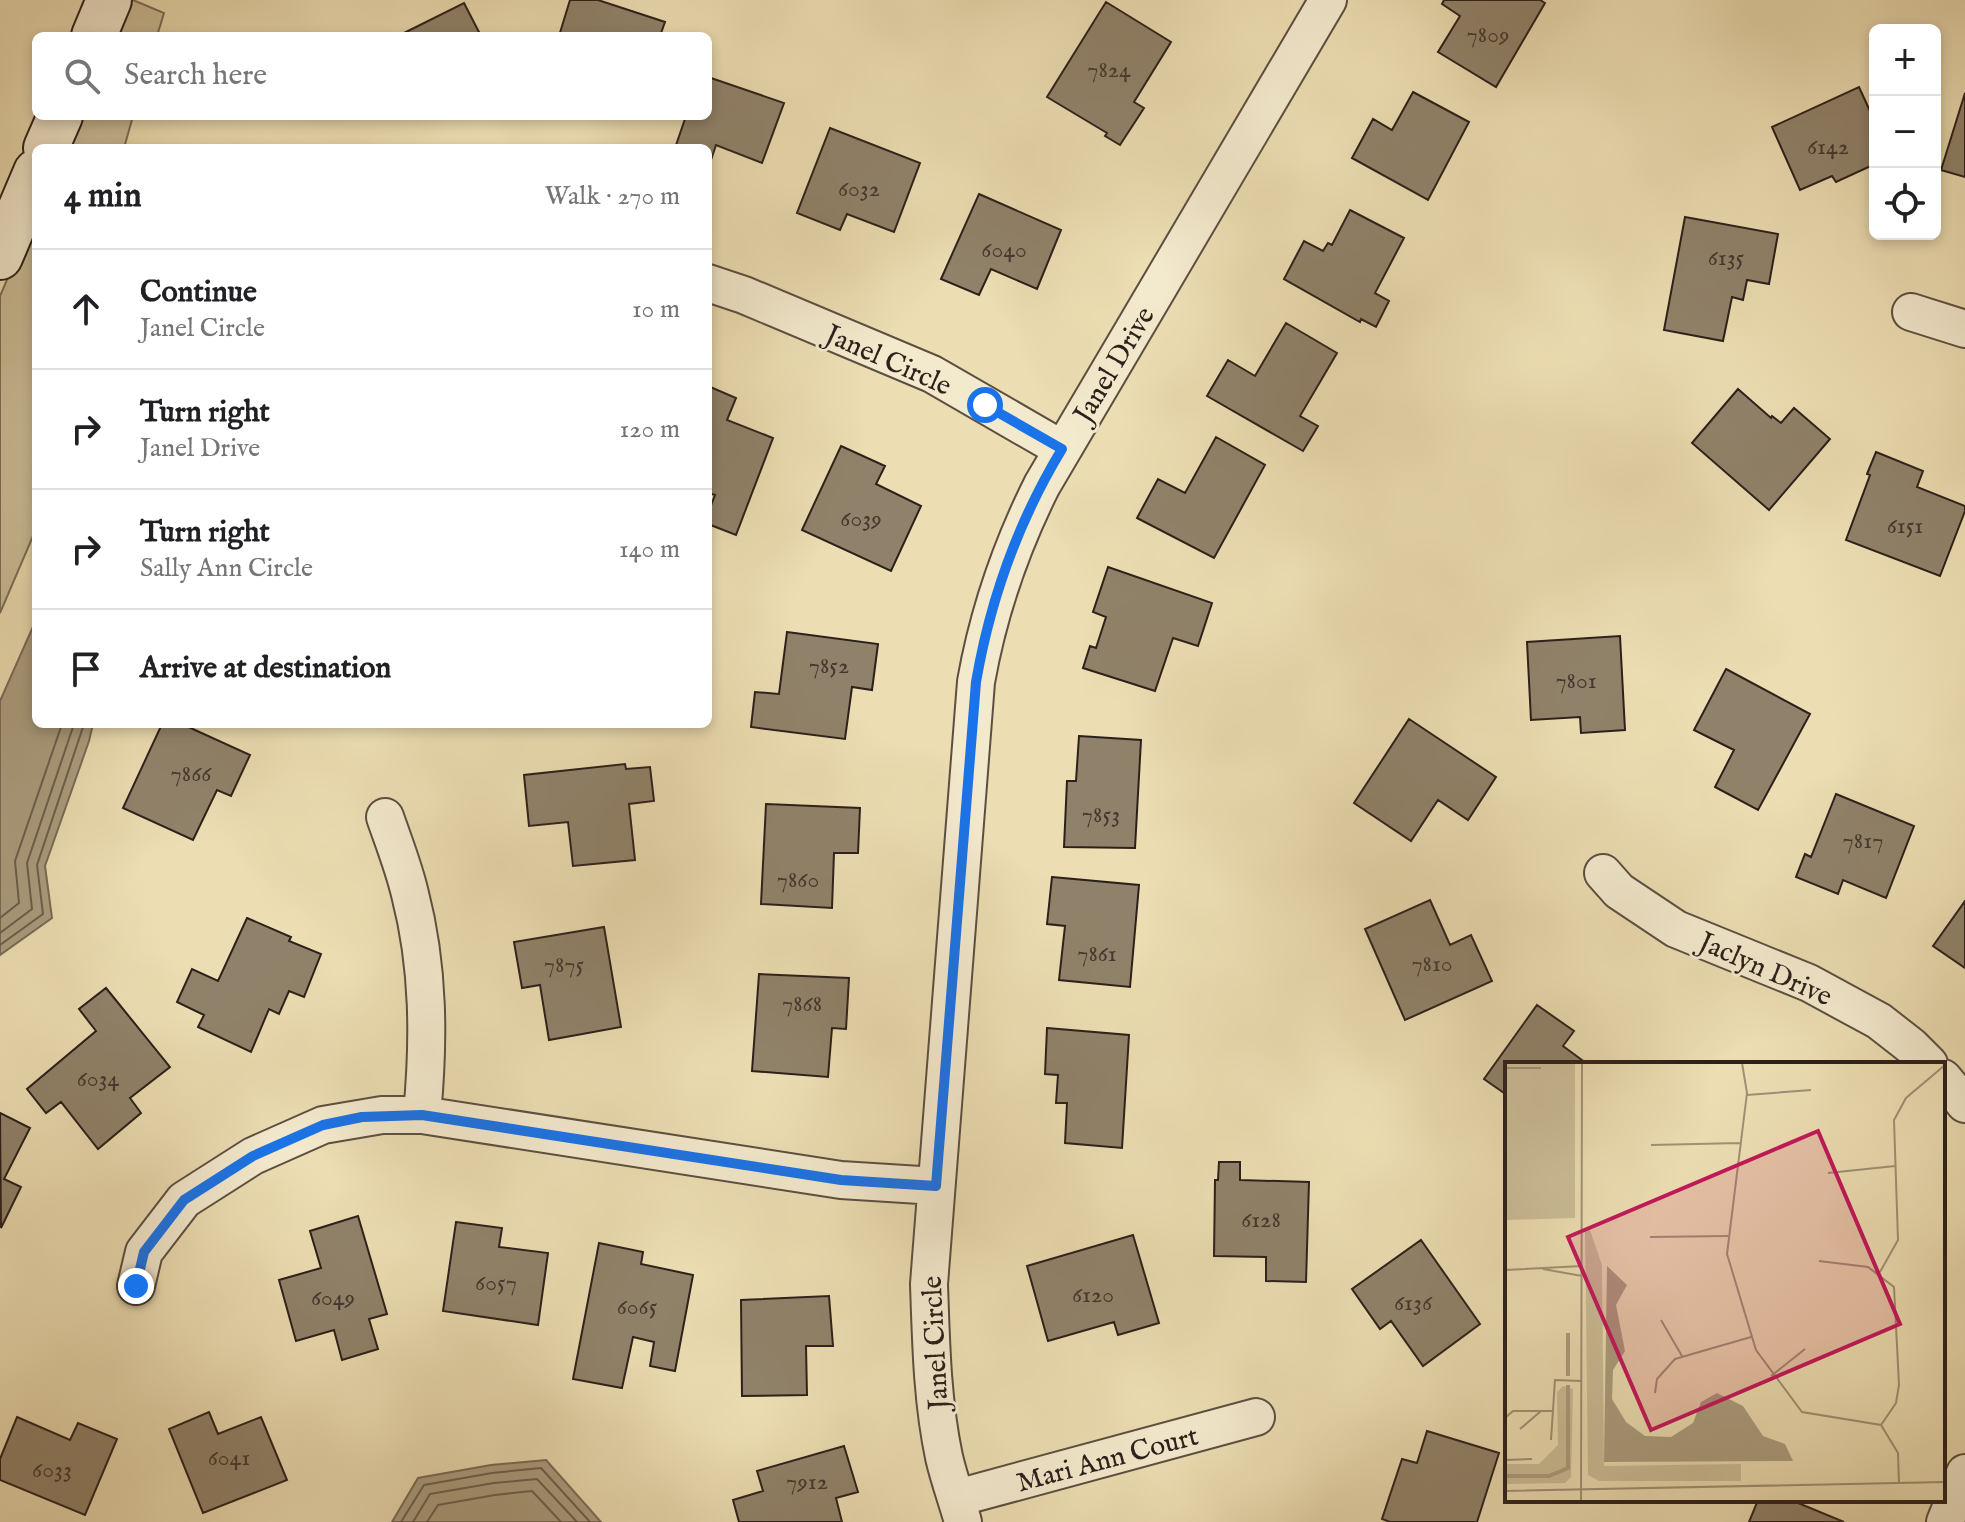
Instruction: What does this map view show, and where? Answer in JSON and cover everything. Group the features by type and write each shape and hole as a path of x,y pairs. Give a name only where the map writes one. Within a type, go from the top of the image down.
{"street":[{"path":"96,32 109,0"},
{"name":"Janel Drive","path":"936,1186 976,682 982,650 1013,548 1062,449 1328,0"},
{"path":"48,144 58,120"},
{"path":"3,241 32,180"},
{"name":"Janel Circle","path":"712,284 932,374 1062,449"},
{"path":"1911,312 1965,329"},
{"path":"385,817 410,894 425,974 427,1055 422,1115"},
{"name":"Jaclyn Drive","path":"1603,873 1619,891 1676,929 1809,983 1879,1021 1927,1062"},
{"path":"1945,1080 1965,1104"},
{"path":"136,1286 144,1252 184,1200 253,1156 323,1125 372,1116 422,1115 841,1180 936,1186"},
{"name":"Janel Circle","path":"936,1186 929,1284 932,1362 943,1454 960,1510"},
{"name":"Mari Ann Court","path":"960,1510 1256,1417"},
{"path":"1945,1522 1965,1473"}],"shaded area":[{"path":"127,0 164,13 158,32 114,32"},
{"path":"75,120 132,120 125,144 66,144"},
{"path":"32,221 32,538 0,613 0,296"}],"water":[{"path":"32,629 32,728 92,728 45,866 52,918 0,955 0,701"},
{"path":"546,1460 601,1522 392,1522 418,1478 491,1465"}],"building":[{"path":"570,0 598,0 665,22 661,32 560,32"},
{"path":"1444,0 1540,0 1545,3 1496,87 1438,52 1460,16 1442,4"},
{"path":"1106,2 1171,42 1134,102 1144,108 1120,145 1105,136 1107,133 1047,97"},
{"path":"464,3 479,32 406,32"},
{"path":"712,78 784,103 762,163 716,145 712,157 712,144 676,144 685,120 712,120"},
{"path":"1859,87 1869,109 1869,167 1836,182 1832,176 1800,190 1772,127"},
{"path":"1413,92 1469,122 1428,200 1352,158 1373,119 1392,130"},
{"path":"1965,93 1965,177 1941,170"},
{"path":"830,128 920,163 894,232 847,214 840,230 797,213"},
{"path":"979,194 1061,230 1037,289 991,269 979,295 941,279"},
{"path":"1350,210 1404,238 1375,293 1389,301 1376,327 1361,319 1360,322 1284,279 1304,241 1323,251 1328,243 1332,245"},
{"path":"1685,217 1778,234 1769,284 1747,280 1743,300 1732,297 1723,341 1664,330"},
{"path":"1286,323 1337,353 1300,416 1318,426 1303,451 1207,396 1228,360 1255,376"},
{"path":"712,388 736,398 727,420 773,438 736,535 712,526 715,495 712,494"},
{"path":"1738,389 1781,423 1794,408 1830,439 1769,510 1692,443"},
{"path":"1216,437 1265,465 1214,558 1137,518 1158,479 1185,493"},
{"path":"841,446 885,466 876,484 921,506 891,571 802,530"},
{"path":"1876,452 1923,471 1917,487 1965,506 1940,576 1846,540"},
{"path":"1108,567 1212,603 1198,646 1173,638 1155,691 1083,668 1090,646 1096,648 1106,617 1093,612"},
{"path":"787,632 878,644 872,690 852,687 845,739 751,727 755,692 779,694"},
{"path":"1620,636 1625,730 1581,733 1580,717 1531,720 1527,642"},
{"path":"1726,669 1810,714 1758,810 1715,787 1734,750 1694,730"},
{"path":"1409,719 1496,777 1468,820 1438,800 1411,841 1354,803"},
{"path":"160,728 191,728 250,755 231,796 217,790 193,840 123,808"},
{"path":"1079,736 1141,740 1135,848 1064,847 1067,781 1076,781"},
{"path":"625,764 626,769 650,767 654,801 629,804 635,860 573,866 568,822 529,826 524,775"},
{"path":"1836,794 1914,826 1886,898 1843,880 1838,894 1796,877 1805,854 1811,857"},
{"path":"766,804 860,808 858,853 834,853 832,908 761,904"},
{"path":"1052,877 1139,885 1130,987 1059,980 1065,926 1047,924"},
{"path":"1430,900 1450,945 1471,935 1492,981 1405,1020 1365,929"},
{"path":"1965,901 1965,968 1933,946"},
{"path":"247,918 321,954 304,997 289,991 279,1014 269,1009 251,1052 198,1027 204,1015 177,1002 192,969 218,981"},
{"path":"604,927 621,1027 549,1040 540,985 522,988 514,942"},
{"path":"759,974 849,978 846,1029 832,1028 828,1077 752,1071"},
{"path":"106,988 170,1067 130,1098 141,1113 98,1149 61,1102 46,1113 27,1089 96,1031 79,1009"},
{"path":"1537,1005 1574,1031 1563,1046 1585,1062 1505,1062 1505,1094 1484,1079"},
{"path":"1047,1028 1129,1035 1122,1148 1065,1143 1067,1103 1056,1103 1058,1075 1045,1074"},
{"path":"0,1113 30,1128 4,1179 21,1187 1,1228"},
{"path":"1219,1162 1240,1162 1240,1180 1309,1182 1306,1282 1266,1281 1266,1257 1214,1256 1215,1180 1218,1180"},
{"path":"358,1216 387,1314 369,1319 378,1349 342,1360 334,1330 296,1341 279,1280 321,1268 310,1231"},
{"path":"456,1222 502,1228 499,1247 548,1253 538,1325 443,1311"},
{"path":"1133,1235 1159,1323 1118,1335 1114,1322 1048,1341 1027,1266"},
{"path":"1421,1240 1480,1324 1423,1366 1391,1321 1380,1329 1352,1289"},
{"path":"599,1243 643,1252 641,1264 693,1275 675,1371 650,1366 654,1342 633,1337 622,1388 573,1379"},
{"path":"829,1296 833,1346 806,1346 807,1395 742,1396 741,1300"},
{"path":"209,1412 218,1434 261,1417 287,1480 203,1513 169,1429"},
{"path":"17,1417 70,1440 78,1423 117,1439 85,1515 0,1480 0,1459"},
{"path":"1427,1431 1499,1453 1477,1522 1390,1522 1382,1519 1402,1459 1417,1463"},
{"path":"844,1446 858,1492 836,1498 842,1522 739,1522 733,1500 763,1491 757,1471"},
{"path":"1757,1502 1796,1502 1844,1522 1749,1522"}],"route":[{"path":"136,1286 144,1252 184,1200 253,1156 287,1140 323,1125 362,1117 422,1115 841,1180 936,1186 976,682 1008,561 1033,502 1062,449 985,405"}]}
